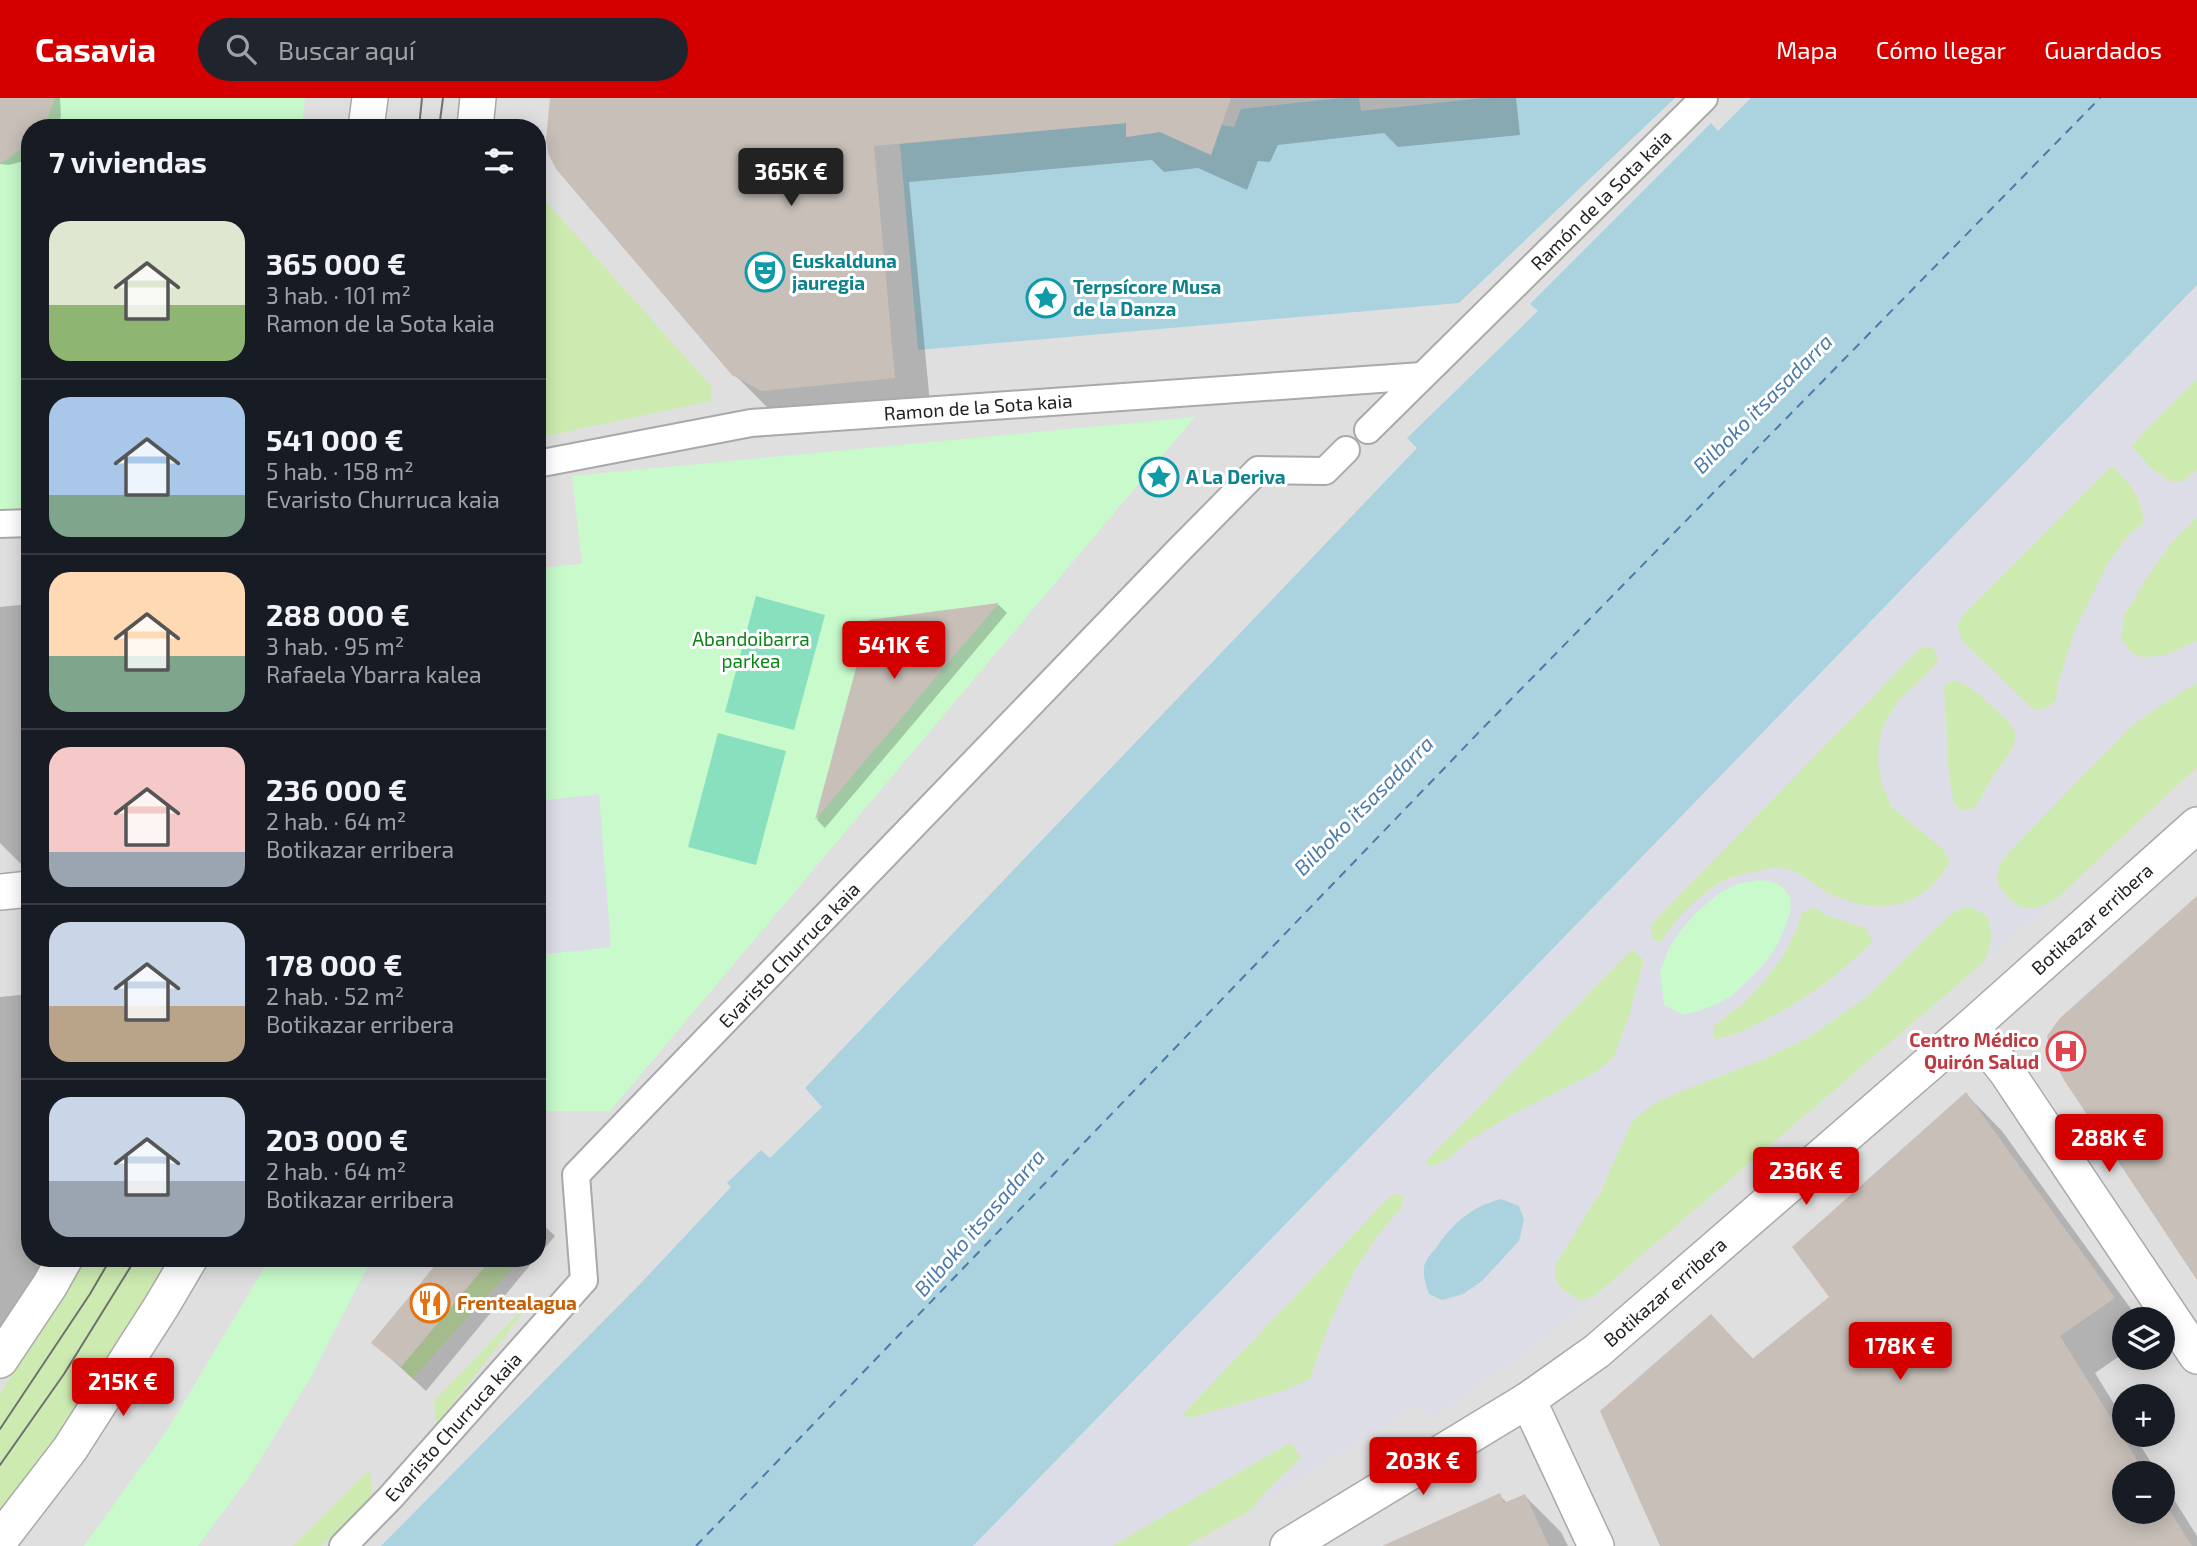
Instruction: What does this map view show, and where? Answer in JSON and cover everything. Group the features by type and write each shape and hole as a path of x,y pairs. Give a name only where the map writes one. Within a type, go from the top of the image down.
{"street":[{"path":"367,119 370,98"},
{"path":"476,119 478,98"},
{"name":"Ramón de la Sota kaia","path":"1422,376 1698,104"},
{"path":"1368,430 1422,376"},
{"name":"Ramon de la Sota kaia","path":"546,462 751,423 1422,376"},
{"name":"Evaristo Churruca kaia","path":"343,1546 584,1280 576,1175 1258,470 1325,471 1346,450"},
{"path":"0,524 21,523"},
{"name":"Botikazar erribera","path":"1288,1546 1528,1399 1597,1351 1971,1027 2197,825"},
{"path":"0,892 21,890"},
{"path":"1971,1027 2006,1071 2197,1356"},
{"path":"0,1360 60,1267"},
{"path":"0,1540 70,1449 185,1267"},
{"path":"1528,1399 1596,1546"}],"shaded area":[{"path":"0,98 2197,98 2197,1546 0,1546"},
{"path":"2197,285 2197,378 2131,446 2151,468 2169,481 2182,482 2197,470 2197,517 2173,540 2148,576 2124,615 2121,638 2130,652 2142,657 2163,656 2197,641 2197,682 2128,729 2005,856 1997,872 1998,884 2008,899 2024,909 2042,907 2057,898 1986,960 1992,937 1988,916 1968,906 1952,913 1865,998 1812,1035 1762,1060 1651,1105 1632,1122 1601,1191 1555,1265 1555,1278 1560,1288 1581,1301 1594,1296 1548,1336 1434,1417 1414,1406 1253,1509 1264,1494 1301,1458 1291,1442 1112,1546 973,1546","holes":["2112,465 2135,490 2142,507 2144,523 2128,536 2109,561 2075,630 2058,684 2056,701 2035,711 1962,641 1957,625 1964,614","1932,646 1939,659 1901,698 1886,719 1879,740 1878,761 1882,785 1892,807 1943,849 1950,862 1927,891 1907,902 1886,907 1865,907 1827,893 1796,872 1778,867 1739,875 1718,885 1679,917 1661,942 1653,940 1651,924 1920,648","1954,680 1969,685 2011,723 2016,736 2013,750 1996,772 1975,808 1961,811 1954,803 1949,779 1944,685","1759,880 1774,881 1784,887 1790,897 1791,911 1778,945 1768,961 1733,995 1715,1005 1684,1015 1664,1005 1660,971 1669,948 1680,931 1717,895 1736,884","1814,907 1826,915 1866,928 1873,942 1825,985 1781,1013 1729,1038 1714,1039 1713,1027 1721,1018 1741,1005 1763,982 1783,956 1802,912","1632,949 1644,960 1629,1017 1614,1057 1595,1073 1510,1116 1469,1141 1450,1158 1432,1167 1425,1162","1404,1194 1402,1207 1378,1235 1355,1270 1330,1323 1310,1379 1283,1391 1190,1418 1182,1415 1391,1195","1461,1217 1499,1264 1482,1281 1463,1294 1442,1300 1430,1294 1425,1264"]},
{"path":"599,794 611,947 546,954 546,800"}],"green space":[{"path":"0,98 305,98 303,119 21,119 21,508 0,510"},
{"path":"546,202 711,386 711,401 546,436"},
{"path":"2197,378 2197,470 2182,482 2169,481 2151,468 2131,446"},
{"name":"Abandoibarra parkea","path":"1195,417 610,1111 546,1111 546,954 610,947 599,795 546,800 546,567 582,564 572,476"},
{"path":"2112,465 2134,491 2144,523 2128,536 2109,561 2075,630 2058,684 2056,701 2035,711 1962,641 1957,625 1964,614"},
{"path":"2197,517 2197,641 2165,656 2138,656 2130,651 2121,638 2124,615 2173,540"},
{"path":"756,596 825,615 794,730 725,712"},
{"path":"1932,646 1939,659 1901,698 1892,807 1943,849 1950,862 1939,878 1926,891 1912,899 1897,905 1881,906 1847,901 1804,880 1751,875 1731,877 1696,901 1661,942 1653,940 1651,924 1920,648"},
{"path":"1954,680 1976,692 2004,717 2011,725 2015,738 2010,751 1975,808 1961,811 1954,804 1949,779 1944,685"},
{"path":"2197,682 2197,767 2057,898 2034,908 2019,906 2009,900 1997,878 2005,856 2128,729"},
{"path":"718,733 786,751 756,865 688,847"},
{"path":"1759,880 1780,886 1789,897 1790,913 1784,932 1773,951 1745,985 1721,1002 1683,1015 1664,1005 1660,972 1663,960 1678,933 1713,897 1737,884"},
{"path":"1968,906 1988,916 1992,937 1986,960 1594,1296 1581,1301 1560,1288 1555,1278 1555,1265 1574,1235 1632,1121 1652,1105 1681,1091 1762,1060 1812,1035 1865,998 1952,913"},
{"path":"1814,907 1826,915 1866,928 1873,942 1834,977 1806,997 1744,1030 1714,1039 1713,1027 1743,1004 1762,984 1786,950 1802,912"},
{"path":"1632,949 1644,959 1629,1017 1614,1057 1595,1073 1510,1116 1469,1141 1450,1158 1431,1167 1425,1162"},
{"path":"1405,1194 1402,1207 1378,1235 1355,1270 1330,1323 1310,1379 1283,1391 1190,1418 1182,1415 1391,1195"},
{"path":"80,1267 163,1267 137,1313 59,1435 0,1509 0,1393"},
{"path":"265,1267 367,1267 311,1377 250,1476 198,1546 84,1546 168,1429"},
{"path":"484,1267 513,1267 412,1379 401,1367"},
{"path":"539,1292 436,1426 434,1401"},
{"path":"1291,1442 1302,1458 1264,1494 1253,1509 1187,1546 1112,1546"},
{"path":"370,1469 372,1496 321,1546 293,1546"}],"water":[{"path":"1359,98 1361,111 1484,98 1675,98 1459,303 918,350 900,144 1126,123 1127,137 1160,132 1211,155 1221,125 1234,127 1241,109"},
{"name":"Bilboko itsasadarra","path":"1751,98 2197,98 2197,285 973,1546 381,1546 642,1282 731,1187 727,1183 761,1150 770,1158 822,1107 805,1088 1417,448 1407,438 1538,311 1530,304 1711,123 1718,131"},
{"path":"1501,1199 1519,1206 1524,1220 1519,1241 1482,1281 1463,1294 1442,1300 1429,1294 1424,1271 1428,1257 1464,1217 1490,1202"}],"building":[{"path":"0,98 55,98 47,119 21,119 21,149 0,164"},
{"name":"Euskalduna jauregia","path":"550,98 1231,98 1211,155 1160,132 1126,137 1126,123 874,146 895,378 761,391 732,375 556,169 548,153 546,140"},
{"path":"999,603 815,820 869,620"},
{"path":"2197,896 2197,1280 2064,1080 2051,1056 2047,1036 2060,1018"},
{"path":"1966,1092 2115,1298 2060,1336 2112,1419 2112,1447 2129,1447 2138,1461 2112,1461 2112,1524 2175,1524 2175,1519 2192,1546 1660,1546 1600,1411 1711,1314 1752,1359 1829,1297 1792,1247"},
{"name":"Frentealagua","path":"434,1267 484,1267 401,1367 371,1343"},
{"path":"1500,1493 1504,1503 1525,1494 1549,1546 1382,1546"}],"ferry route":[{"path":"696,1546 1482,729 2100,98"}],"tram line":[{"path":"420,119 422,98"},
{"path":"440,119 443,98"},
{"path":"0,1429 106,1267"},
{"path":"0,1465 64,1374 130,1267"}],"place":[{"name":"Euskalduna jauregia","path":"765,272"},
{"name":"Terpsícore Musa de la Danza","path":"1046,298"},
{"name":"A La Deriva","path":"1159,477"},
{"name":"Centro Médico Quirón Salud","path":"2066,1051"},
{"name":"Frentealagua","path":"430,1303"}]}
